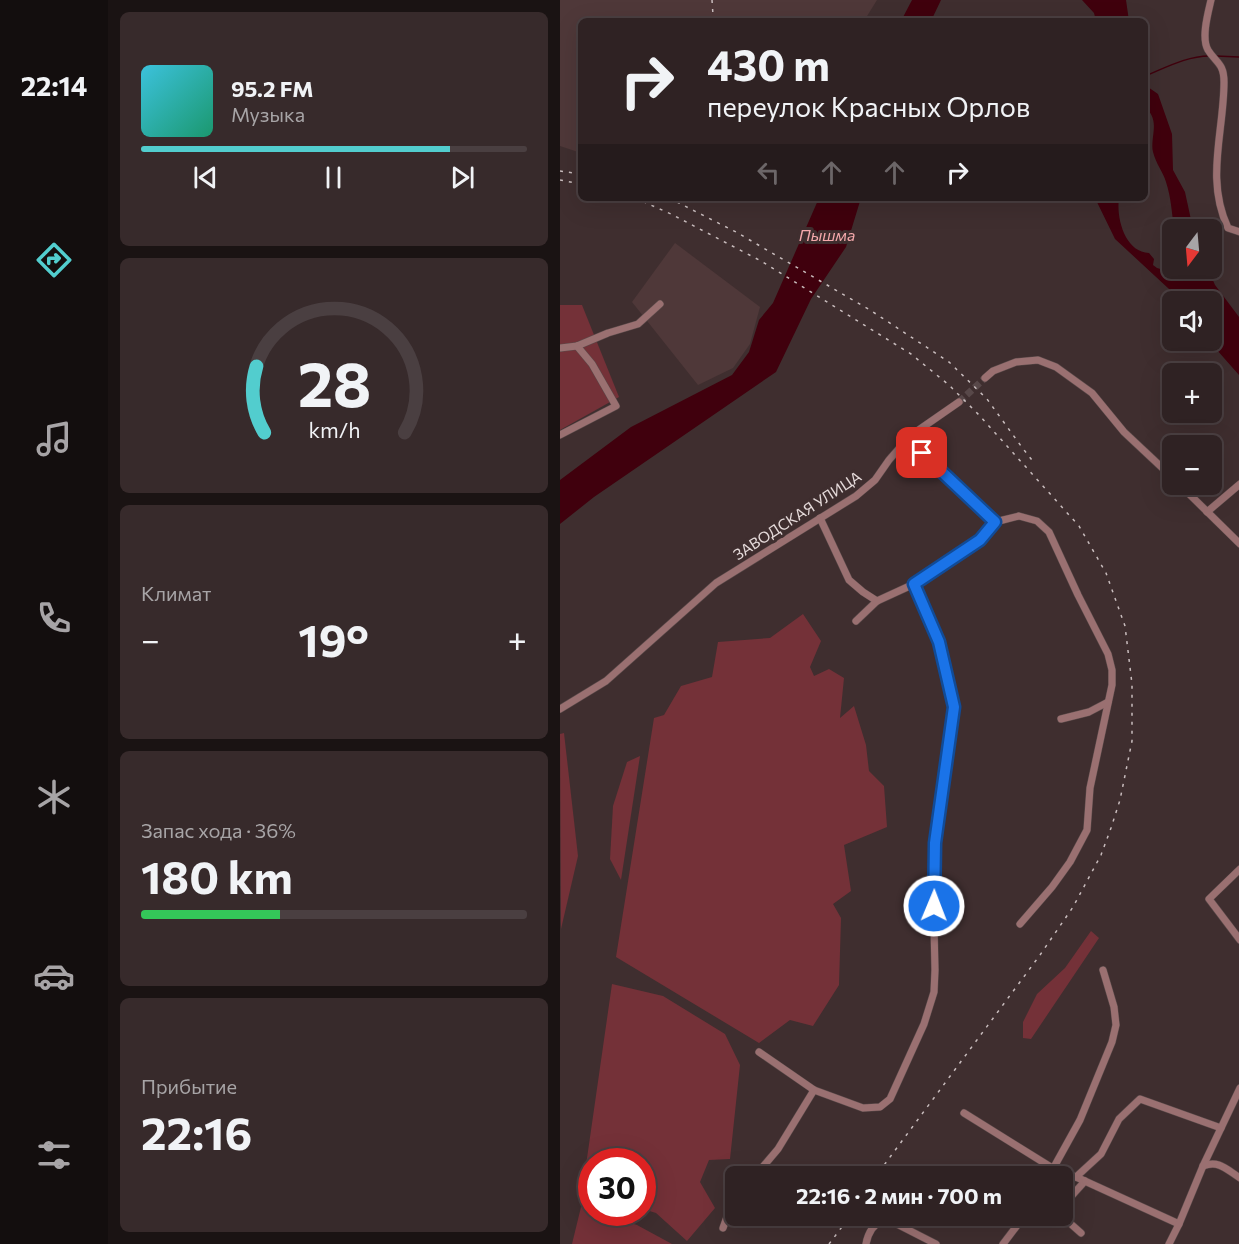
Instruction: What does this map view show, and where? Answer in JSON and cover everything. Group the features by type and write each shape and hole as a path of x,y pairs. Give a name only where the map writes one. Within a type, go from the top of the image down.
{"street":[{"path":"1211,0 1205,32 1207,48 1222,66 1224,80 1216,164 1217,196 1228,228 1240,232"},
{"path":"560,348 577,346 638,324 660,304"},
{"path":"560,435 616,406 592,364 577,346"},
{"path":"986,378 993,371 1016,362 1038,360 1056,367 1092,393 1124,432 1162,468"},
{"name":"ЗАВОДСКАЯ УЛИЦА","path":"560,709 606,681 716,583 856,496 875,480 910,436 959,402"},
{"path":"910,436 922,453 995,522"},
{"path":"1207,512 1240,484"},
{"path":"1190,495 1240,544"},
{"path":"856,621 877,601 914,584 980,540 995,522 1019,516 1037,521 1049,532 1108,654 1112,669 1112,684 1090,788 1086,830 1064,870 1020,924"},
{"path":"820,518 849,580 877,601"},
{"path":"760,1052 814,1090 863,1108 880,1107 890,1099 924,1024 934,992 935,843 954,707 939,642 914,584"},
{"path":"1061,719 1089,712 1108,702"},
{"path":"1240,869 1209,899 1240,940"},
{"path":"1055,1166 1080,1120 1112,1042 1116,1025 1114,1007 1103,970"},
{"path":"1169,1244 1211,1147 1240,1088"},
{"path":"764,1166 778,1149 814,1090"},
{"path":"1076,1177 1101,1154 1119,1119 1140,1099 1221,1128"},
{"path":"964,1113 1041,1166"},
{"path":"1211,1147 1218,1164"},
{"path":"1203,1166 1211,1162 1218,1164 1240,1178"},
{"path":"1073,1177 1179,1224"},
{"path":"1081,1233 1063,1217 1067,1201 1085,1181"},
{"path":"866,1244 867,1236 877,1222 885,1218 936,1244"},
{"path":"723,1228 725,1222"},
{"path":"1003,1244 1017,1226"}],"shaded area":[{"path":"560,0 877,0 866,18 578,18 578,152 560,146"},
{"path":"675,243 760,307 750,344 733,368 698,385 632,302"},
{"path":"560,305 582,305 619,397 560,430"},
{"path":"803,614 821,641 810,667 814,676 829,669 844,678 840,718 854,706 866,745 869,771 884,786 887,827 844,845 851,891 833,904 841,918 839,985 813,1026 790,1020 759,1043 616,957 654,718 664,715 681,686 712,677 718,642 770,638"},
{"path":"564,733 578,856 561,929 560,734"},
{"path":"640,756 621,880 610,859 613,806 627,762"},
{"path":"1091,931 1099,938 1031,1039 1023,1038 1023,1022 1037,994 1065,968"},
{"path":"612,984 663,996 725,1034 740,1065 730,1159 709,1160 700,1182 715,1208 687,1241 656,1213 656,1148 588,1148"},
{"path":"578,1219 578,1226 639,1226 672,1244 572,1244"}],"water":[{"path":"912,0 941,0 932,18 903,18"},
{"path":"1082,0 1126,0 1129,18 1095,18 1094,13"},
{"path":"1148,87 1158,94 1172,134 1173,170 1185,192 1191,219 1173,219 1168,188 1153,152 1153,118 1148,110"},
{"name":"Пышма","path":"818,201 860,201 846,247 811,299 776,372 594,497 560,524 560,480 631,427 732,375 749,352 759,320 773,303"},
{"path":"1096,201 1119,201 1119,215 1124,233 1134,247 1149,253 1154,259 1153,265 1162,269 1162,279 1212,279 1220,291 1171,291 1115,239"},
{"path":"1222,294 1239,317 1239,375 1218,351 1222,351"}],"waterway":[{"path":"1148,75 1184,60 1209,56"},
{"path":"1216,56 1240,57"}],"tunnel":[{"path":"959,402 985,378"}],"railway":[{"path":"712,0 713,15"},
{"path":"560,171 578,174"},
{"path":"560,180 578,183"},
{"path":"642,201 761,261 911,354 949,385 1079,526 1106,573 1125,626 1132,684 1132,741 1120,800 1101,855 1073,907 1040,955 883,1166"},
{"path":"675,201 736,232 870,310 949,362 987,399 1035,464"},
{"path":"829,1244 843,1226"}],"route":[{"path":"922,453 995,522 980,540 914,584 939,642 954,707 935,843 934,906"}]}
